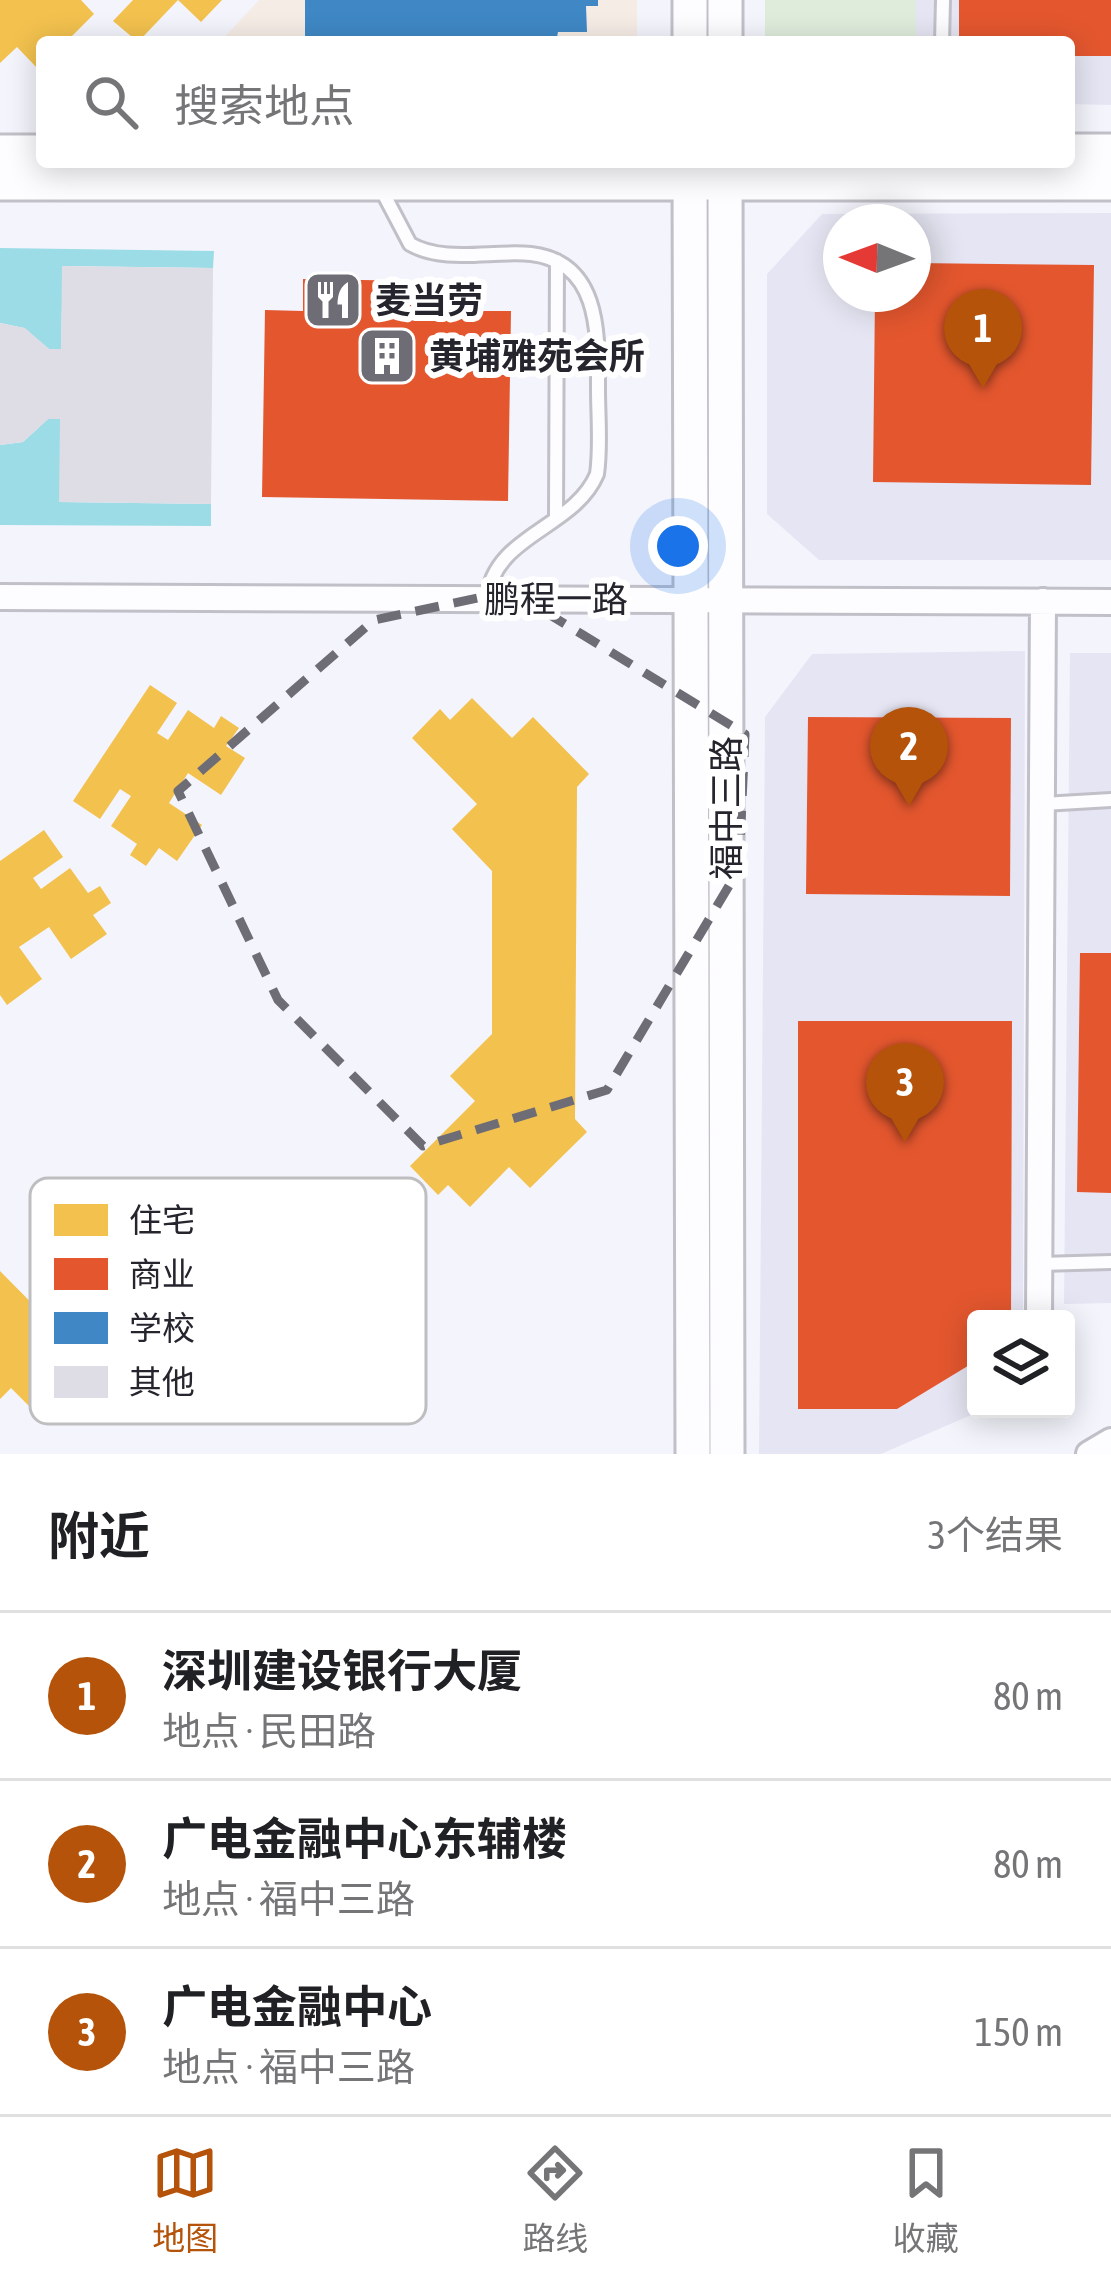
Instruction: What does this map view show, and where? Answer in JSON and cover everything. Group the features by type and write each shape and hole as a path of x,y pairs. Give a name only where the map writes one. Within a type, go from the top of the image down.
{"street":[{"path":"690,0 690,36"},
{"path":"725,0 725,36"},
{"path":"1075,151 1111,151"},
{"path":"0,152 36,152"},
{"path":"0,183 378,183 725,172 1111,183"},
{"name":"福中三路","path":"725,172 727,1454"},
{"name":"福中三路","path":"690,173 693,1454"},
{"name":"鹏程一路","path":"0,597 1111,602"},
{"path":"1039,1310 1043,601"},
{"path":"1089,1454 1111,1441"}],"lane":[{"path":"942,36 943,0"},
{"path":"378,183 401,237 418,249 532,254 557,261 577,277 596,315 598,462 586,494 504,555 490,578 488,599"},
{"path":"556,518 557,261"},
{"path":"1042,804 1111,800"},
{"path":"1039,1264 1111,1262"}],"highlighted area":[{"path":"511,591 745,734 739,869 607,1090 423,1146 278,1000 178,791 374,620"}],"shaded area":[{"path":"259,0 637,0 637,36 226,36"},
{"path":"765,0 1111,0 1111,105 1075,104 1075,36 765,36"},
{"path":"1111,213 1111,560 819,560 767,514 767,274 823,214 823,312 931,312 931,214"},
{"path":"1025,651 1023,1310 967,1310 967,1417 881,1454 759,1454 765,717 812,654"},
{"path":"1070,653 1111,653 1111,1303 1064,1304"}],"green space":[{"path":"765,0 916,0 916,36 765,36"}],"water":[{"path":"0,248 214,251 213,268 63,266 61,349 49,349 24,328 0,323"},
{"path":"48,419 60,419 60,502 211,504 211,526 0,525 0,445 23,442"}],"building: 住宅":[{"path":"0,0 81,0 94,14 72,36 36,36 36,67 17,47 0,63"},
{"path":"133,0 178,0 144,36 131,36 113,21"},
{"path":"178,0 222,0 201,22"},
{"path":"150,685 177,703 157,733 168,740 188,710 214,728 221,716 239,728 226,746 245,758 221,795 188,773 169,803 202,825 177,861 159,848 146,866 130,855 137,844 111,826 131,796 120,789 100,819 73,801"},
{"path":"472,698 512,738 533,717 589,774 577,787 575,1119 587,1132 530,1188 509,1167 470,1207 448,1185 438,1195 410,1166 475,1101 450,1076 492,1034 492,871 452,829 477,804 412,738 440,709 450,720"},
{"path":"44,830 63,857 33,878 41,889 70,868 88,893 100,886 111,903 93,915 107,934 71,959 49,927 19,947 42,979 7,1005 0,995 0,861"},
{"path":"0,1271 30,1301 30,1407 11,1388 0,1399"}],"building: 商业":[{"path":"959,0 1111,0 1111,56 1075,56 1075,36 959,36"},
{"path":"931,263 1094,265 1091,485 873,482 875,312 931,312"},
{"name":"黄埔雅苑会所","path":"303,279 480,282 479,311 511,311 508,501 262,497 265,310 303,311"},
{"path":"808,717 1011,718 1010,896 806,894"},
{"path":"1080,953 1111,953 1111,1193 1077,1192"},
{"path":"798,1021 1012,1021 1011,1310 967,1310 967,1366 897,1409 798,1409"}],"building: 学校":[{"path":"305,0 598,0 598,6 586,6 587,32 558,32 557,36 305,36"}],"building: 其他":[{"path":"62,266 213,268 211,504 59,502 60,419 48,419 23,442 0,445 0,323 25,328 49,349 61,349"}],"place":[{"name":"麦当劳","path":"333,300"},
{"name":"黄埔雅苑会所","path":"387,356"},
{"name":"深圳建设银行大厦","path":"983,388"},
{"name":"广电金融中心东辅楼","path":"909,806"},
{"name":"广电金融中心","path":"905,1142"}]}
